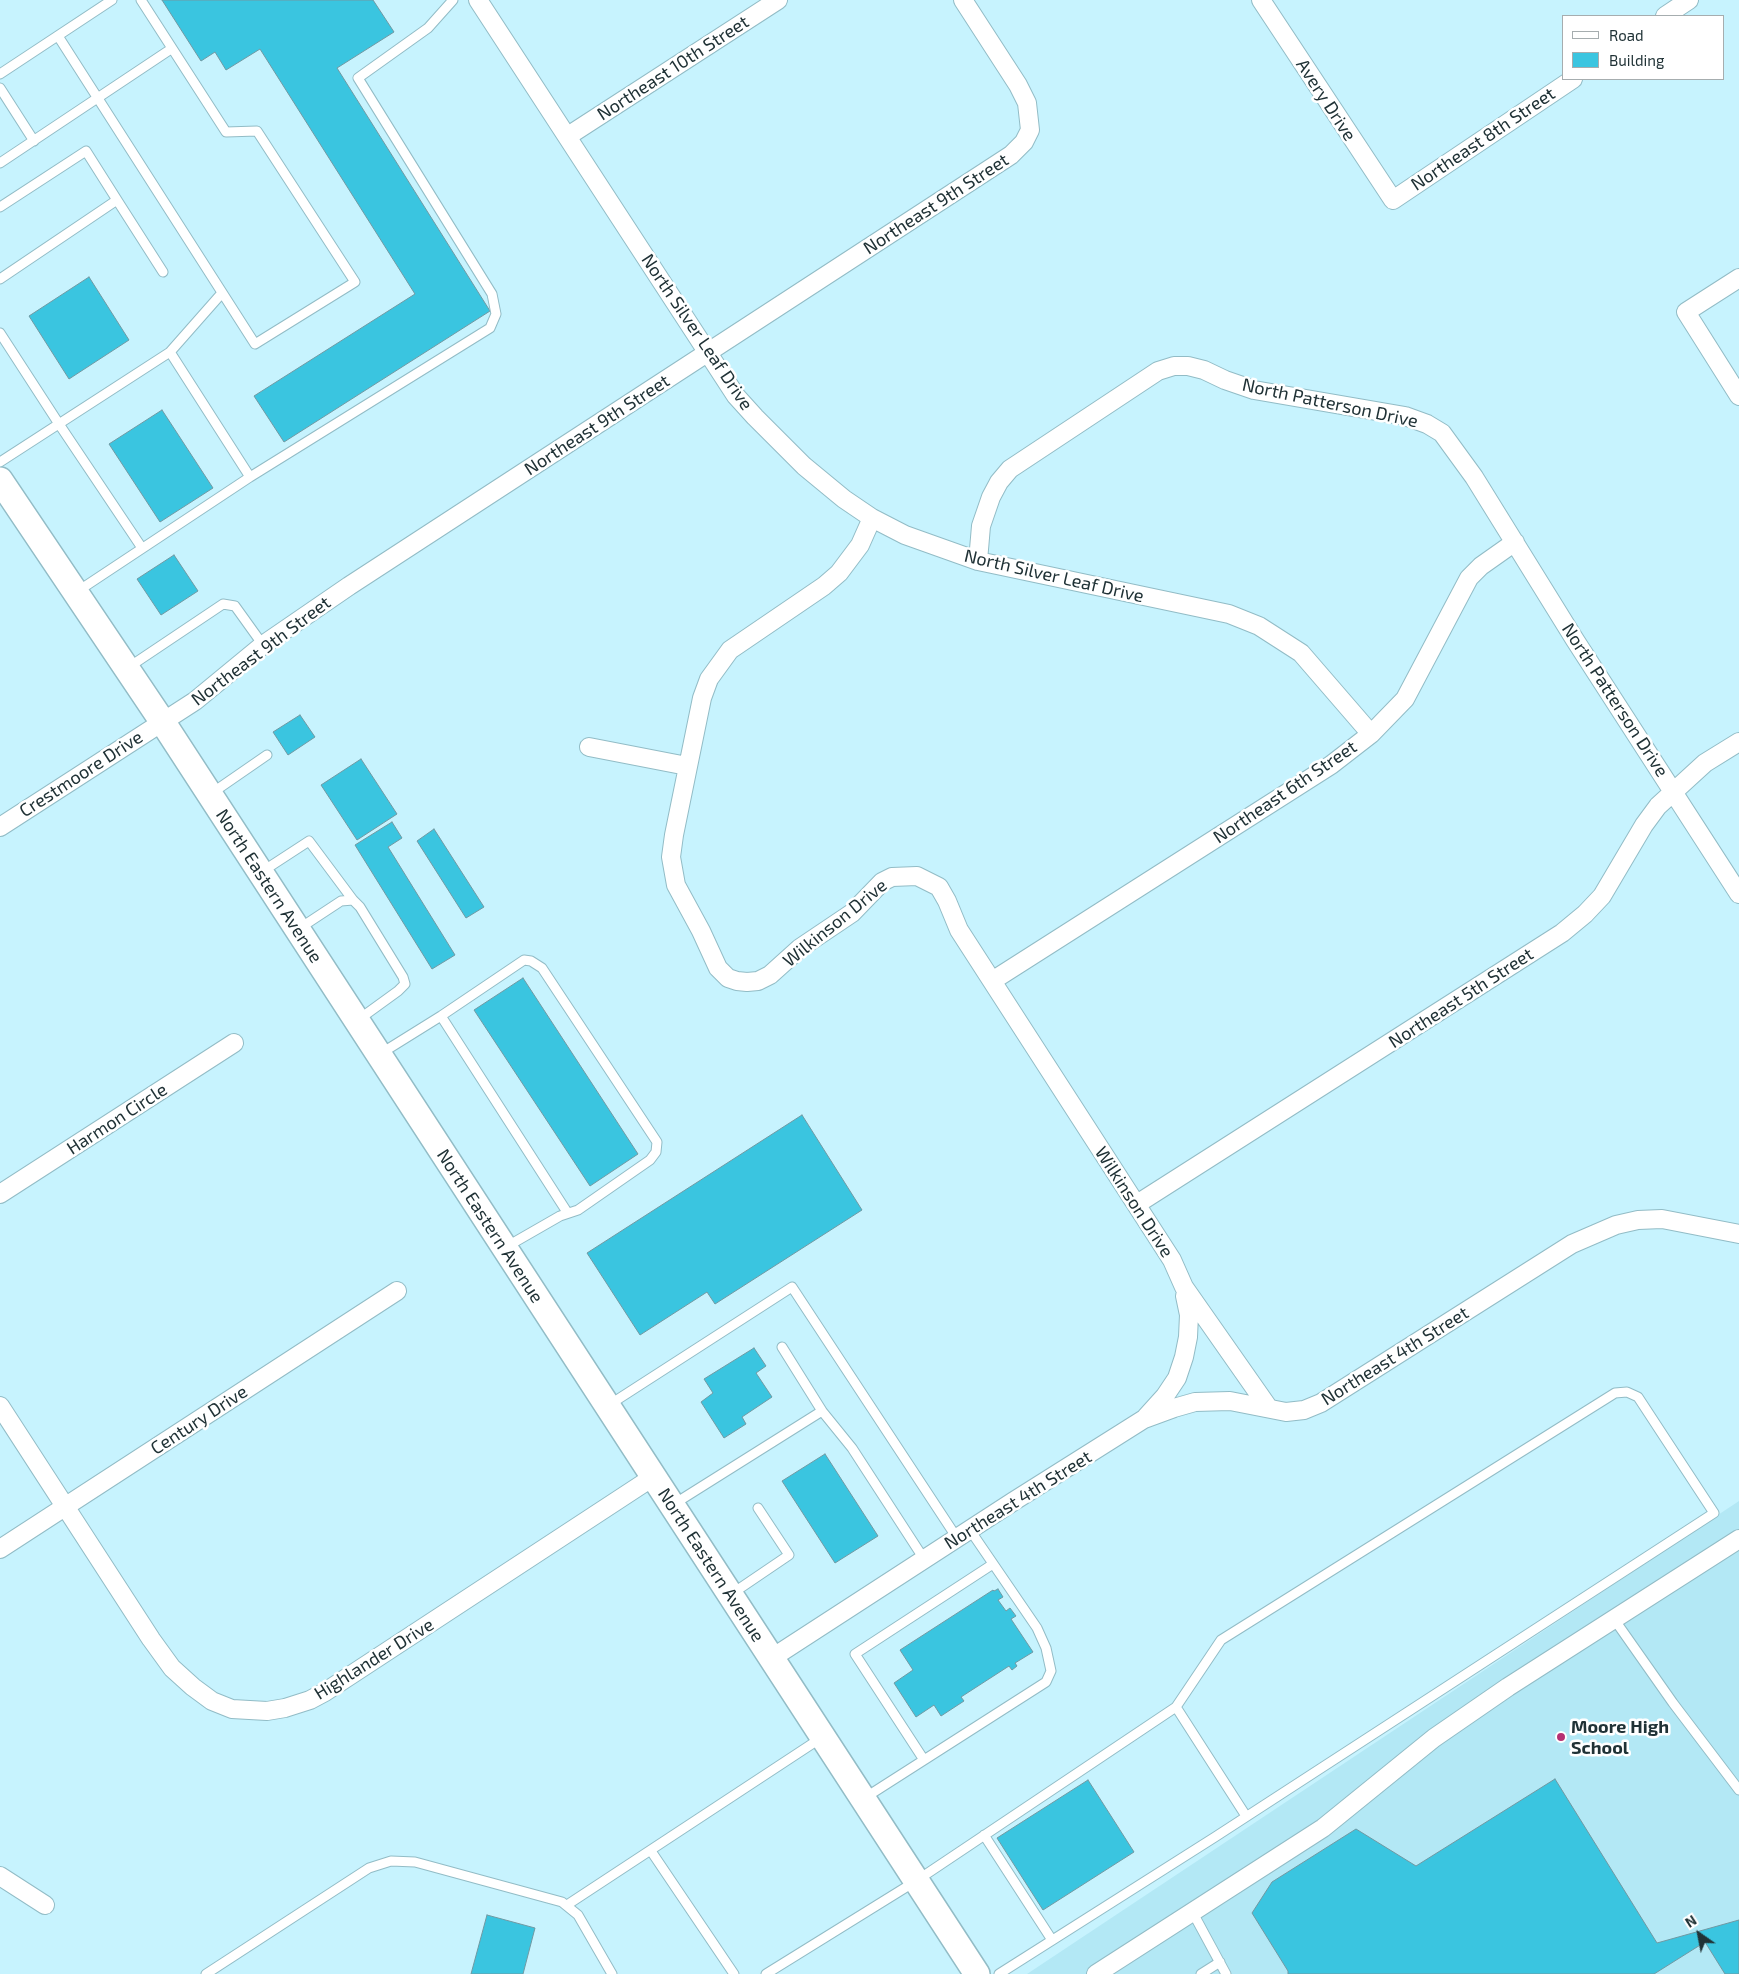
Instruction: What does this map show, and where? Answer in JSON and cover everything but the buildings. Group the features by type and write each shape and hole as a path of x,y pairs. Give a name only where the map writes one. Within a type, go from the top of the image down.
{"main road":[{"name":"North Eastern Avenue","path":"0,480 210,794 671,1506 977,1974"}],"street":[{"name":"North Silver Leaf Drive","path":"478,0 736,396 777,441 804,466 872,518 905,534 978,561 1221,613 1259,626 1301,653 1371,734"},
{"name":"Northeast 10th Street","path":"568,136 778,0"},
{"name":"Northeast 9th Street","path":"162,721 195,701 263,645 349,586 1011,155 1024,142 1030,130 1027,103 1018,85 963,0"},
{"name":"Avery Drive","path":"1261,0 1393,200"},
{"path":"1666,15 1689,0"},
{"name":"Northeast 8th Street","path":"1393,200 1572,80"},
{"path":"1739,278 1686,312 1739,396"},
{"name":"North Patterson Drive","path":"978,561 981,526 991,497 999,482 1010,469 1158,371 1174,366 1188,366 1204,370 1254,390 1405,416 1427,424 1442,433 1452,444 1575,640 1739,894"},
{"name":"Wilkinson Drive","path":"872,518 860,544 839,573 824,586 730,650 709,679 702,698 674,835 672,870 676,886 701,931 718,968 728,978 747,982 758,981 770,975 800,948 852,913 882,882 892,877 917,876 939,887 959,930 1137,1204 1172,1260 1184,1287 1268,1407"},
{"name":"Northeast 6th Street","path":"992,981 1331,764 1371,734 1405,699 1469,578 1481,566 1515,542"},
{"name":"Crestmoore Drive","path":"0,827 162,721"},
{"name":"Northeast 5th Street","path":"1137,1204 1562,933 1585,914 1602,896 1644,825 1658,806 1705,764 1739,742"},
{"path":"589,747 687,766"},
{"name":"Harmon Circle","path":"0,1194 234,1043"},
{"name":"Northeast 4th Street","path":"772,1658 963,1534 1144,1420 1195,1402 1230,1401 1286,1412 1304,1410 1321,1403 1572,1244 1616,1225 1638,1220 1662,1219 1739,1234"},
{"path":"1144,1420 1177,1378 1184,1357 1188,1337 1189,1315 1184,1287"},
{"name":"Century Drive","path":"0,1549 397,1291"},
{"name":"Highlander Drive","path":"0,1406 151,1639 172,1668 212,1701 232,1709 267,1711 300,1704 325,1692 653,1477"},
{"path":"1096,1974 1323,1828 1434,1738 1508,1687 1739,1539"},
{"path":"0,1876 45,1905"}],"lane":[{"path":"0,74 112,0"},
{"path":"58,36 256,344 355,282 257,131 226,132 140,0"},
{"path":"76,592 250,477 490,328 496,314 492,294 358,78 428,28 453,0"},
{"path":"0,163 171,49"},
{"path":"0,88 34,140"},
{"path":"0,207 86,151 163,272"},
{"path":"0,279 117,200"},
{"path":"0,462 170,352 222,293"},
{"path":"0,333 58,424 142,548"},
{"path":"170,352 250,477"},
{"path":"126,668 223,604 235,606 263,645"},
{"path":"210,794 268,755"},
{"path":"260,872 309,841 360,907 403,976 405,984 357,1021"},
{"path":"298,930 341,901 353,900"},
{"path":"379,1055 524,960 537,964 542,968 656,1142 656,1152 650,1160 578,1210 568,1212 504,1248"},
{"path":"441,1016 568,1212"},
{"path":"607,1407 792,1287 963,1534 993,1564 1037,1628 1046,1648 1051,1671 1046,1682 863,1799"},
{"path":"782,1347 822,1411 852,1448 924,1560"},
{"path":"766,1974 916,1881 1176,1707 1221,1640 1615,1393 1627,1392 1638,1396 1714,1514 999,1974"},
{"path":"671,1506 822,1411"},
{"path":"730,1595 789,1555 758,1508"},
{"path":"924,1760 856,1654 993,1564"},
{"path":"1614,1619 1672,1703 1739,1790"},
{"path":"1176,1707 1246,1816"},
{"path":"567,1905 823,1737"},
{"path":"984,1836 1052,1940"},
{"path":"651,1851 734,1974"},
{"path":"206,1974 370,1868 391,1861 415,1862 562,1902 578,1915 612,1974"},
{"path":"1193,1913 1226,1974"},
{"path":"1201,1974 1220,1962"}],"shaded area":[{"name":"Moore High School","path":"1739,1501 1739,1974 1027,1974"}],"place":[{"name":"Moore High School","path":"1561,1737"}]}
